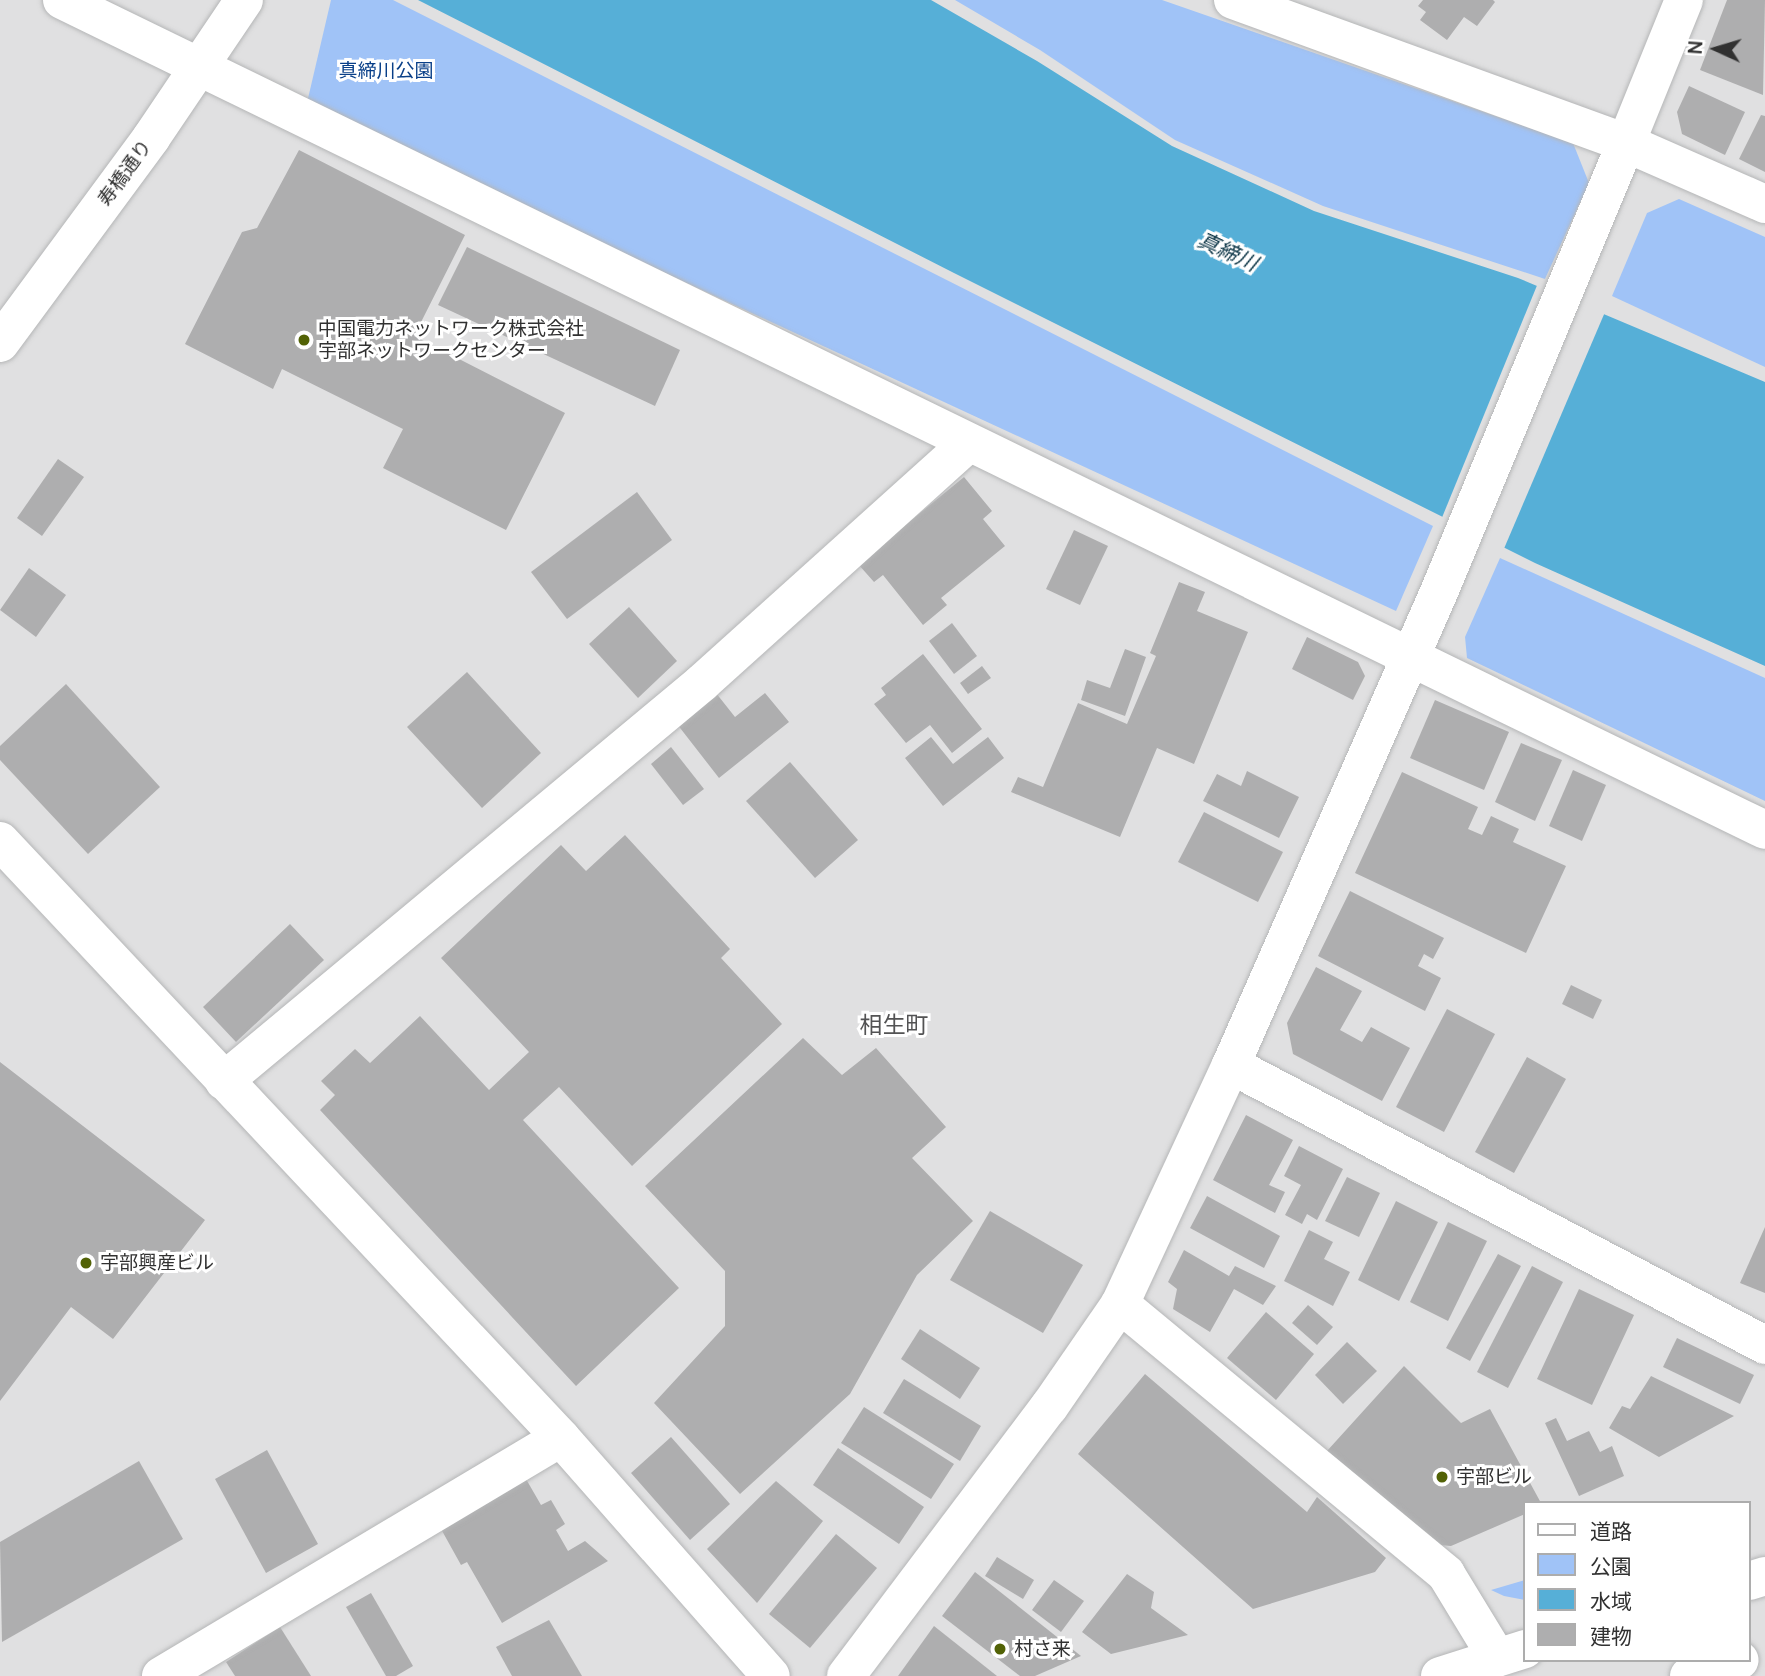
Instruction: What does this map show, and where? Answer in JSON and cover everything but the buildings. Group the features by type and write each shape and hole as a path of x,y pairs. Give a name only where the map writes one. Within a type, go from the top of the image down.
{"street":[{"path":"62,0 968,443 1411,654 1765,830"},
{"name":"寿橋通り","path":"0,343 150,138 244,0"},
{"path":"1233,0 1626,144 1765,204"},
{"path":"846,1676 1049,1407 1121,1304 1231,1065 1461,541 1684,0"},
{"path":"225,1081 703,682 968,443"},
{"path":"0,841 561,1438 771,1676"},
{"path":"1231,1065 1765,1345"},
{"path":"1121,1304 1446,1574 1511,1654 1440,1676"},
{"path":"160,1676 561,1438"},
{"path":"1689,1676 1734,1662"}],"green space":[{"name":"真締川公園","path":"331,0 393,0 1433,526 1396,611 306,107"},
{"path":"955,0 1162,0 1573,143 1589,183 1545,279 1323,206 1175,140 1040,50"},
{"path":"1679,199 1765,237 1765,367 1612,296 1647,213"},
{"path":"1500,558 1765,678 1765,801 1467,658 1465,637"},
{"path":"1524,1580 1524,1600 1504,1596 1491,1590"}],"water":[{"name":"真締川","path":"418,0 931,0 1037,61 1172,146 1314,211 1518,278 1765,382 1765,666 1535,563 954,273"}],"pier":[{"path":"1538,283 1605,312 1503,551 1441,520"}],"place":[{"name":"中国電力ネットワーク株式会社 宇部ネットワークセンター","path":"304,340"},
{"name":"宇部興産ビル","path":"86,1263"},
{"name":"宇部ビル","path":"1442,1477"},
{"name":"村さ来","path":"1000,1649"}],"district":[{"name":"相生町","path":"894,1024"}]}
